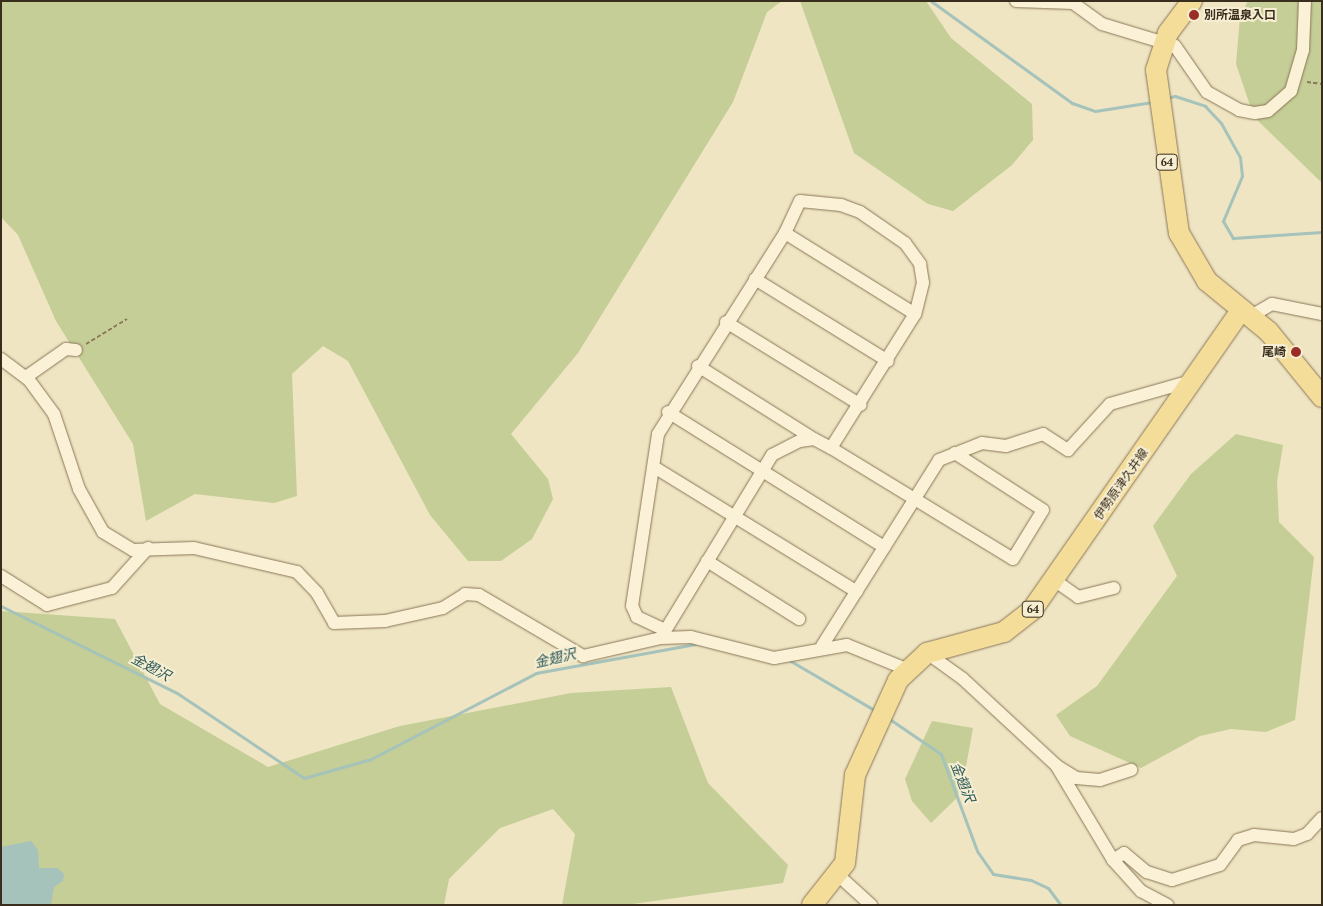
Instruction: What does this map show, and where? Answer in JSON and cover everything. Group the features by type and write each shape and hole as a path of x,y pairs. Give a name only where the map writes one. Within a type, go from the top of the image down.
{"main road":[{"name":"64","path":"1192,1 1164,41 1156,90 1179,233 1200,272 1246,313"},
{"name":"伊勢原津久井線","path":"812,905 838,875 850,845 855,775 906,669 927,653 1004,632 1032,610 1194,380 1246,313"},
{"path":"1246,313 1322,397"}],"street":[{"path":"1016,1 1073,3 1102,24 1164,41 1175,46 1207,92 1238,110 1268,111 1282,102 1295,80 1302,50 1305,1"},
{"path":"663,634 637,617 632,606 658,434 668,412 785,233 800,201 841,205 860,212 914,253 923,283 915,314 861,405 831,448"},
{"path":"785,233 915,314"},
{"path":"755,279 888,361"},
{"path":"1246,313 1272,304 1322,314"},
{"path":"726,322 861,405"},
{"path":"26,377 66,349 76,350"},
{"path":"1,359 26,377 54,414 79,489 99,526 119,544 133,550 148,548 194,548 297,572 317,593 334,623 384,621 443,608 465,594 479,595 583,656 663,634 691,636 774,658 822,646 847,645 869,650 906,669"},
{"path":"698,366 814,439 1013,559 1043,510 955,452"},
{"path":"822,646 939,460 955,452 982,443 1006,446 1043,434 1068,450 1110,404 1194,380"},
{"path":"668,412 884,547"},
{"path":"663,634 772,455 784,447 814,439"},
{"path":"654,467 857,592"},
{"path":"1,576 47,605 112,588 148,548"},
{"path":"707,561 799,619"},
{"path":"1054,580 1078,596 1114,588"},
{"path":"927,653 963,680 1056,765 1076,778 1100,780 1131,770"},
{"path":"1056,765 1113,860 1141,891 1167,905"},
{"path":"1113,860 1124,853 1147,872 1172,880 1220,865 1238,840 1254,835 1294,839 1307,834 1322,818"},
{"path":"838,875 871,905"}],"path":[{"path":"1295,80 1322,84"},
{"path":"76,350 126,319"}],"green space":[{"path":"1,1 782,1 767,12 733,102 578,353 511,434 548,479 553,499 532,539 501,561 468,561 430,515 348,361 323,346 292,374 297,496 274,503 195,494 146,521 133,444 56,321 18,235 1,217"},
{"path":"800,1 926,1 951,38 1032,104 1033,140 1012,165 953,211 928,204 854,153"},
{"path":"1248,1 1322,1 1322,183 1254,117 1236,64 1240,17"},
{"path":"1236,434 1283,445 1277,482 1279,522 1314,557 1295,720 1266,732 1231,729 1200,736 1141,768 1070,736 1056,715 1097,686 1177,576 1153,526 1191,474"},
{"path":"1,611 115,619 160,704 268,767 400,726 571,693 671,687 708,783 788,865 783,883 625,905 562,905 575,834 553,809 500,828 449,879 444,905 1,905"},
{"path":"932,721 973,728 961,794 931,823 912,801 905,779"}],"water":[{"path":"31,841 38,850 39,868 57,868 64,874 63,881 54,887 51,905 1,905 1,847"}],"waterway":[{"path":"931,1 1072,103 1095,111 1152,102"},
{"path":"1166,98 1175,96 1205,106 1221,123 1240,157 1242,176 1223,221 1233,238 1322,232"},
{"name":"金翅沢","path":"1,606 177,693 304,778 371,759 536,673 695,644"},
{"name":"金翅沢","path":"789,660 876,711"},
{"name":"金翅沢","path":"888,718 941,754 977,851 993,874 1031,880 1048,888 1061,905"}],"place":[{"name":"別所温泉入口","path":"1194,15"},
{"name":"尾崎","path":"1296,352"}]}
